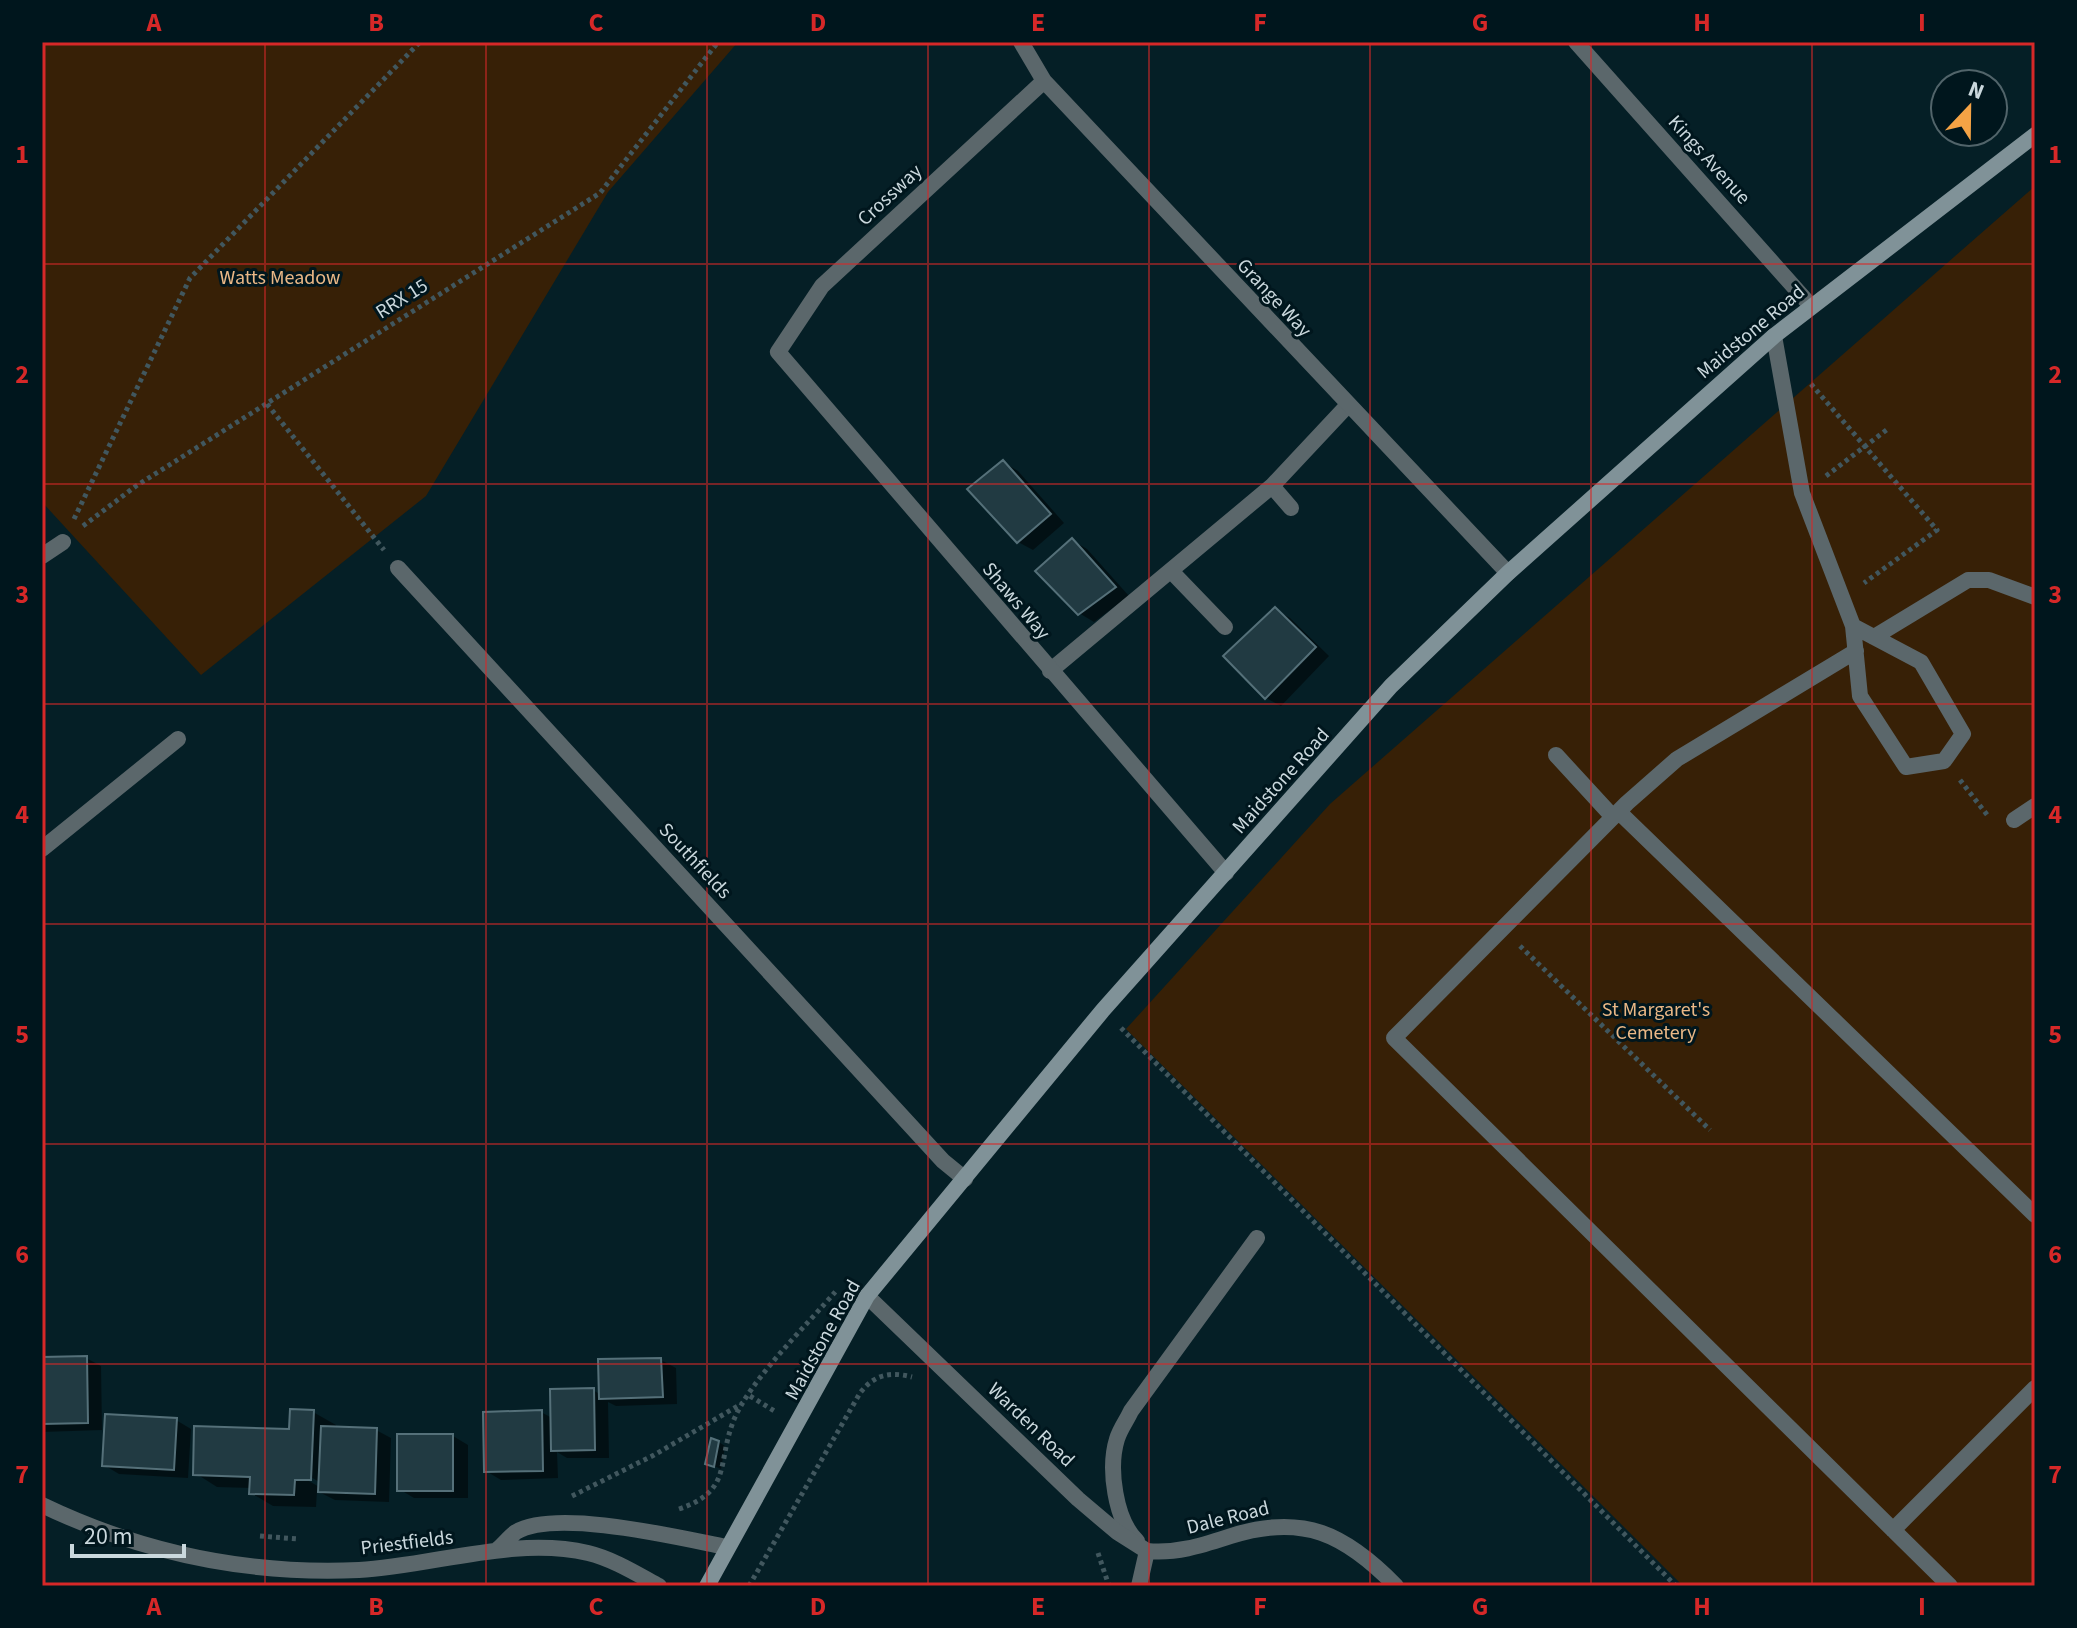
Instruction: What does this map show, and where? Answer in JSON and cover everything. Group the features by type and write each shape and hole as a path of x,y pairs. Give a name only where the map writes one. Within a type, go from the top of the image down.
{"main road":[{"name":"Maidstone Road","path":"707,1586 867,1296 1103,1010 1391,686 1508,573 1774,336 2035,135"}],"street":[{"name":"Grange Way","path":"1021,42 1044,81 1347,406 1508,573"},
{"name":"Kings Avenue","path":"1576,42 1811,306"},
{"name":"Crossway","path":"778,352 822,286 1044,81"},
{"path":"1774,336 1802,493 1853,626 1860,696 1906,767 1944,761 1963,734 1921,662 1853,626"},
{"name":"Shaws Way","path":"778,352 1226,873"},
{"path":"1050,671 1272,486 1347,406"},
{"path":"1272,486 1291,508"},
{"path":"42,556 63,542"},
{"name":"Southfields","path":"398,568 943,1161 965,1179"},
{"path":"1171,571 1225,627"},
{"path":"1874,637 1968,580 1989,580 2035,597"},
{"path":"1856,651 1677,759 1616,815 1394,1038 1950,1586"},
{"path":"42,849 178,739"},
{"path":"1556,755 2035,1215"},
{"path":"2014,820 2035,806"},
{"path":"1139,1586 1147,1551 1125,1530 1113,1463 1118,1437 1149,1385 1257,1238"},
{"name":"Warden Road","path":"867,1296 1078,1499 1117,1532 1147,1551"},
{"path":"1893,1530 2035,1388"},
{"name":"Priestfields","path":"42,1505 138,1544 205,1560 260,1568 396,1568 498,1549 558,1549 590,1554 659,1586"},
{"name":"Priestfields","path":"498,1549 517,1531 571,1523 635,1530 726,1547"},
{"name":"Dale Road","path":"1147,1551 1182,1551 1253,1530 1294,1525 1323,1533 1350,1546 1396,1586"}],"path":[{"path":"63,542 190,278 420,42"},
{"name":"RRX 15","path":"63,542 136,486 600,193 718,42"},
{"path":"1779,376 1803,374 1937,530 1842,599"},
{"path":"267,404 398,568"},
{"path":"1802,493 1889,428"},
{"path":"1944,761 1988,816 2014,820"},
{"path":"1502,929 1710,1130"},
{"path":"1103,1010 1676,1586"},
{"path":"670,1511 702,1500 717,1485 732,1423 769,1368 840,1286"},
{"path":"749,1586 828,1443 867,1385 886,1374 918,1380"},
{"path":"567,1498 654,1455 746,1401"},
{"path":"250,1536 304,1540"},
{"path":"1090,1540 1109,1586"}],"green space":[{"name":"Watts Meadow","path":"42,42 738,42 608,192 426,496 201,675 42,502"},
{"name":"St Margaret's Cemetery","path":"2035,186 2035,1586 1683,1586 1126,1029 1330,804"}],"building":[{"path":"1003,460 1051,514 1017,543 967,489"},
{"path":"1072,538 1116,587 1078,615 1035,571"},
{"path":"1275,607 1316,647 1265,699 1223,656"},
{"path":"87,1356 88,1423 42,1424 42,1357"},
{"path":"661,1358 663,1397 599,1399 598,1359"},
{"path":"594,1388 595,1450 551,1451 550,1389"},
{"path":"290,1409 314,1410 311,1480 295,1480 294,1495 249,1494 250,1477 193,1475 194,1426 289,1429"},
{"path":"542,1410 543,1471 484,1472 483,1412"},
{"path":"105,1414 177,1418 174,1470 102,1466"},
{"path":"321,1426 377,1428 375,1494 318,1492"},
{"path":"397,1434 453,1434 453,1491 397,1491"},
{"path":"711,1438 719,1441 714,1467 705,1464"}]}
